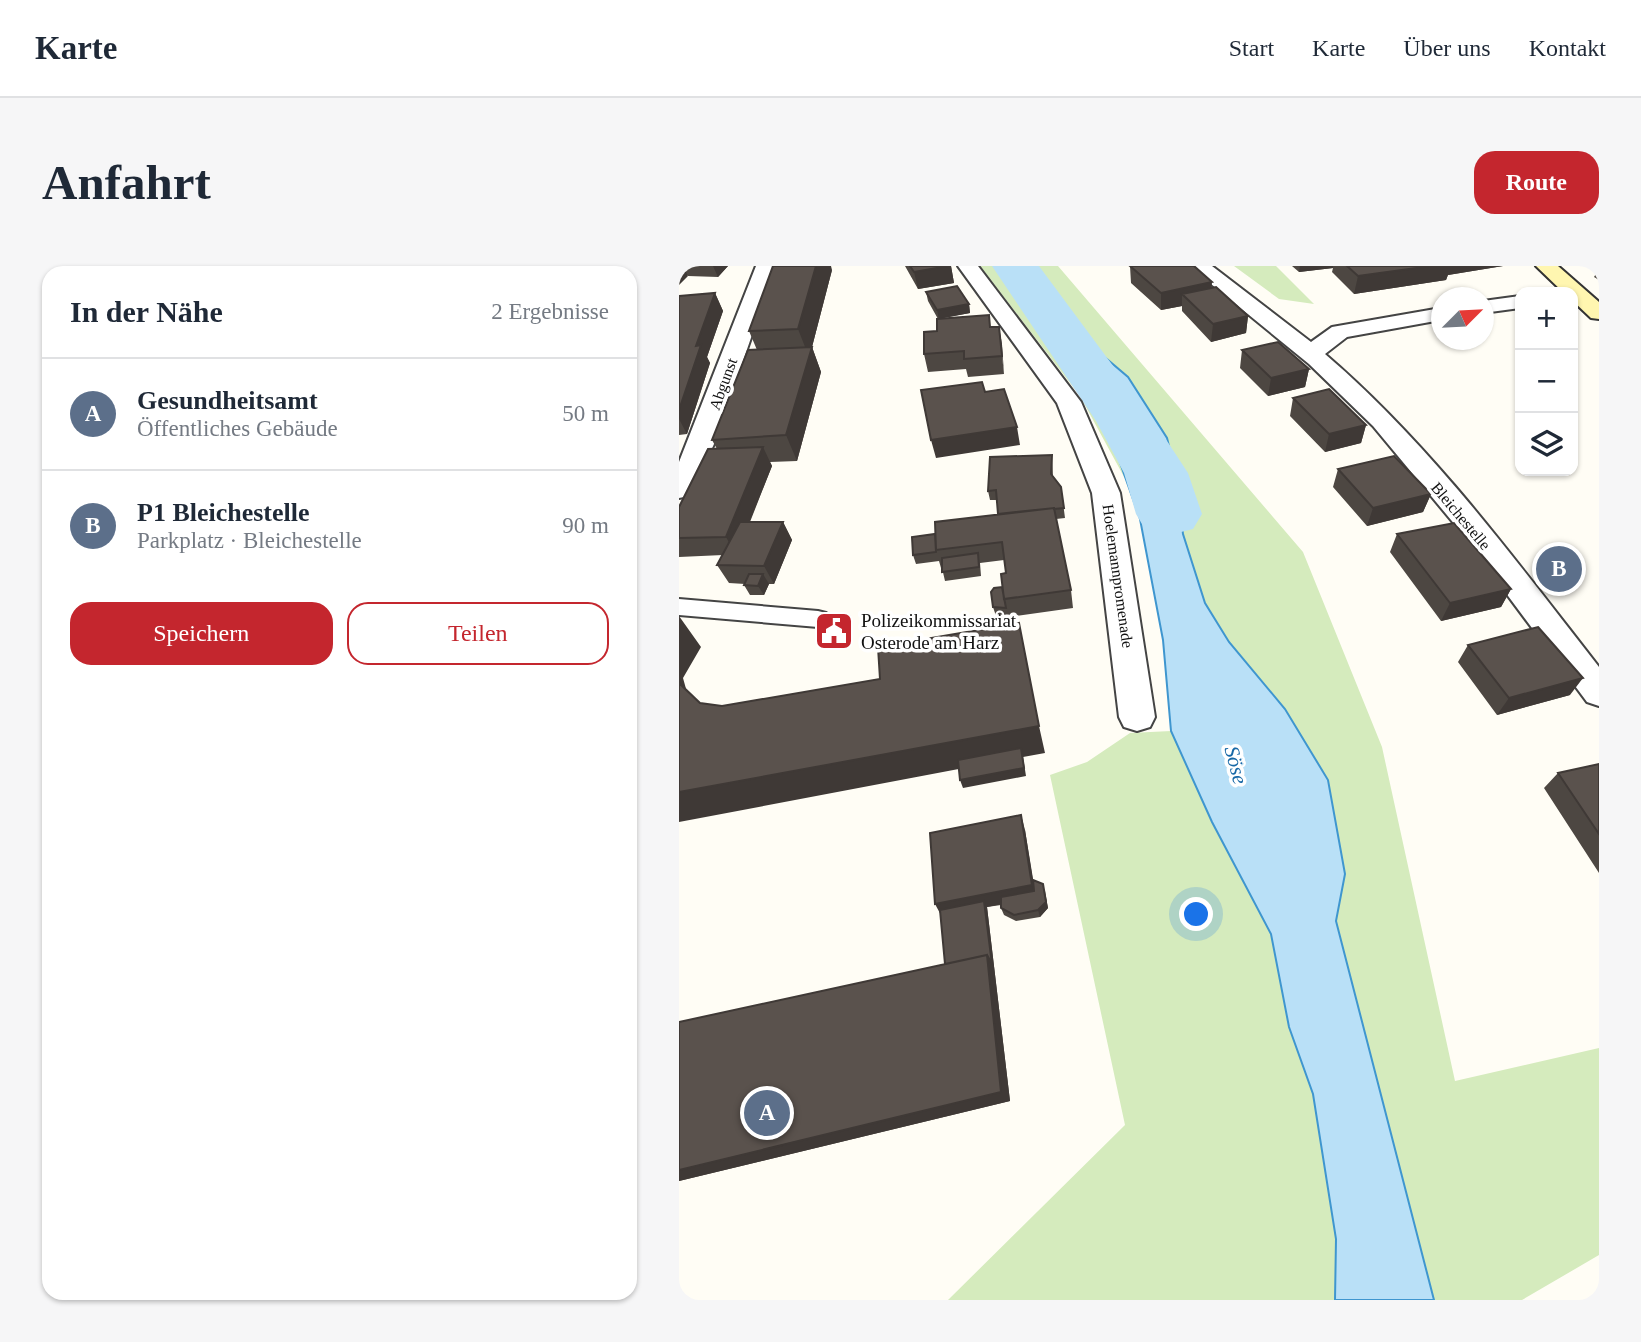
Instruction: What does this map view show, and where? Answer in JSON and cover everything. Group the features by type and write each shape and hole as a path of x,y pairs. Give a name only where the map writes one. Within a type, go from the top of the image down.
{"main road":[{"path":"1546,266 1567,287"},
{"path":"1578,297 1599,313"}],"street":[{"name":"Hoelemannpromenade","path":"968,266 1069,402 1106,493 1137,717"},
{"name":"Bleichestelle","path":"1199,266 1311,353 1381,420 1501,565 1599,692"},
{"name":"Abgunst","path":"679,490 710,420 764,271"},
{"path":"1494,306 1515,303"},
{"path":"1311,353 1340,332 1431,316"}],"lane":[{"path":"679,607 818,619"}],"green space":[{"path":"980,266 1001,266 1075,346 1079,358 1113,403 1106,424 1129,486 1080,396"},
{"path":"1024,266 1058,266 1303,552 1382,747 1455,1081 1599,1048 1599,1255 1522,1300 1434,1300 1336,921 1345,874 1328,780 1285,709 1229,642 1205,603 1183,534 1176,475 1167,438 1128,377 1088,343"},
{"path":"1234,266 1276,266 1314,304 1279,299"},
{"path":"1171,731 1212,822 1271,934 1289,1027 1313,1095 1336,1239 1335,1300 948,1300 1125,1125 1050,775 1087,762 1130,733"}],"water":[{"path":"1001,266 1024,266 1088,343 1128,377 1167,438 1176,475 1183,534 1205,603 1229,642 1285,709 1328,780 1345,874 1336,921 1434,1300 1335,1300 1336,1239 1313,1094 1289,1027 1271,934 1212,822 1171,731 1163,640 1140,519 1106,423 1113,403 1079,358 1075,345"}],"building":[{"path":"773,266 816,266 798,329 749,331"},
{"path":"910,266 948,266 914,272"},
{"path":"1130,266 1194,266 1212,282 1161,293"},
{"path":"1347,266 1431,266 1358,276"},
{"path":"957,286 969,304 937,310 926,292"},
{"path":"1216,287 1248,316 1213,324 1182,294"},
{"path":"715,293 696,346 701,345 679,410 679,296"},
{"path":"989,315 990,327 999,327 1002,356 964,359 964,351 924,354 924,332 937,331 937,319"},
{"path":"1278,342 1309,369 1271,378 1242,350"},
{"path":"812,347 786,435 712,440 748,350"},
{"path":"982,382 985,392 1004,389 1017,427 931,440 921,390"},
{"path":"1329,389 1366,425 1329,434 1293,398"},
{"path":"763,447 726,537 679,538 679,507 708,449"},
{"path":"1052,455 1051,474 1061,487 1064,508 998,514 996,490 988,491 990,457"},
{"path":"1394,456 1431,494 1373,508 1338,469"},
{"path":"1054,508 1071,590 1004,599 1001,574 1006,573 1002,542 936,550 935,522"},
{"path":"740,522 783,522 764,566 717,565"},
{"path":"1454,523 1511,589 1450,603 1397,534"},
{"path":"935,534 936,552 913,555 912,537"},
{"path":"978,553 979,567 942,572 942,558"},
{"path":"749,574 763,574 758,586 744,585"},
{"path":"1002,587 1006,608 993,607 991,592 994,588"},
{"path":"1019,623 1039,726 679,792 679,683 700,703 722,706 880,679 878,647"},
{"path":"1538,627 1583,678 1509,698 1468,645"},
{"path":"1021,748 1024,768 960,780 958,760"},
{"path":"1599,764 1599,834 1558,773"},
{"path":"1021,815 1032,885 935,904 930,833"},
{"path":"1033,880 1043,884 1046,902 1038,910 1014,915 1001,908 1001,897 1034,891"},
{"path":"984,901 992,964 987,955 945,964 940,910"},
{"path":"987,955 1001,1092 679,1170 679,1022"}],"waterway":[{"name":"Söse","path":"1015,266 1125,421 1156,473 1169,514"}],"place":[{"name":"P1 Bleichestelle","path":"1559,569"},
{"name":"Polizeikommissariat Osterode am Harz","path":"834,631"},
{"name":"Gesundheitsamt","path":"767,1113"}]}
